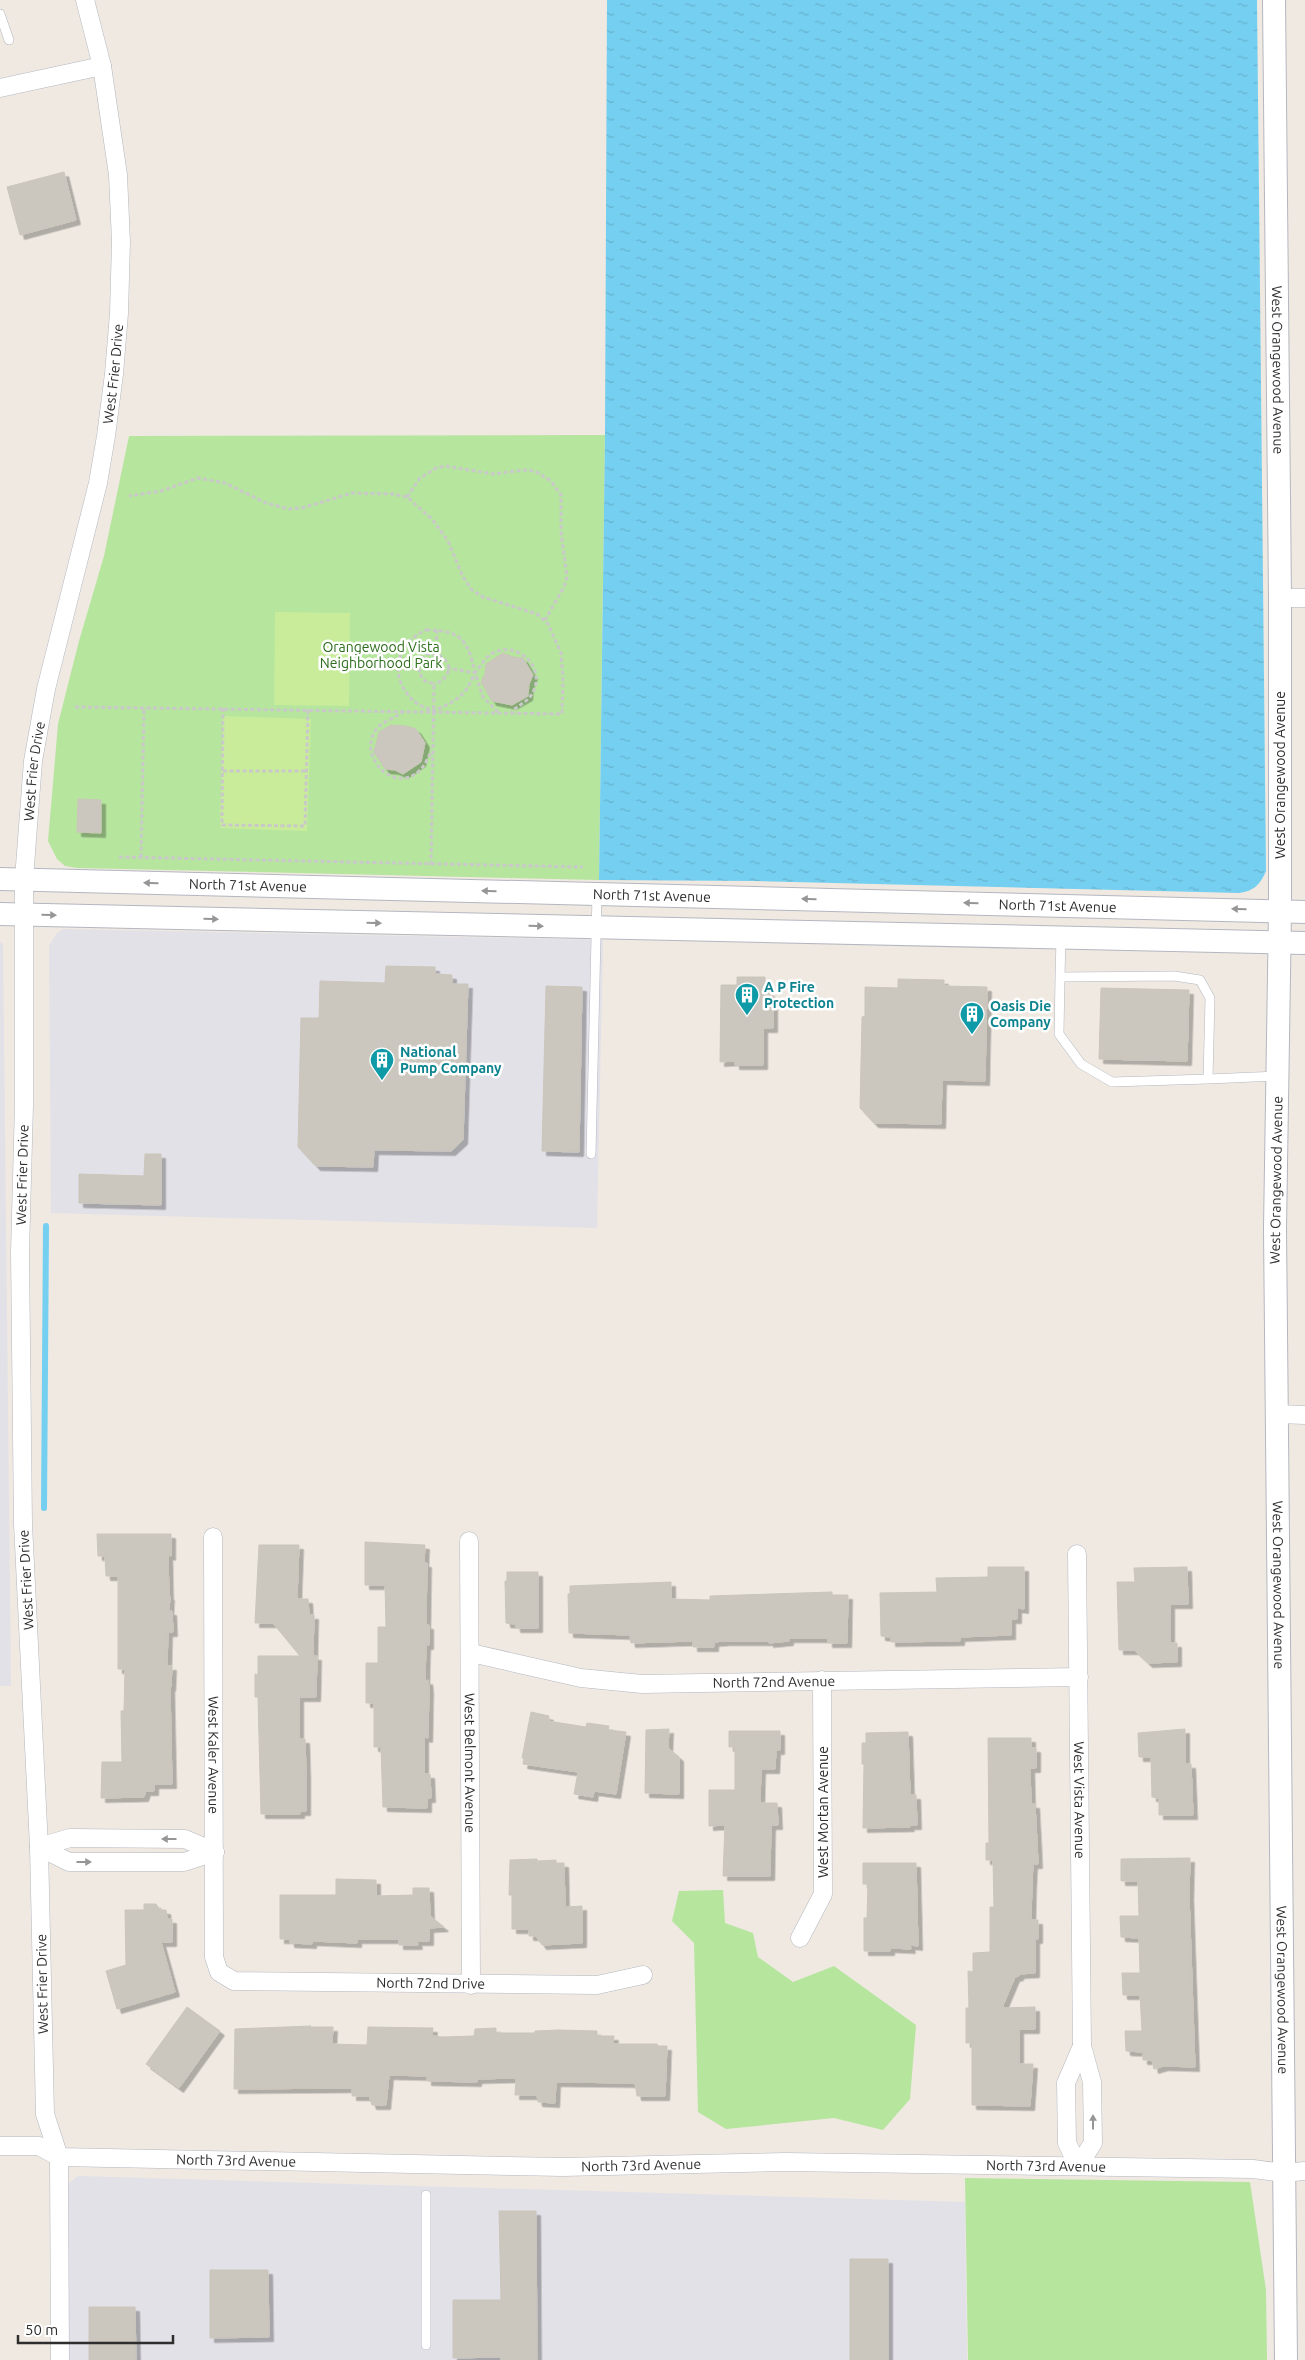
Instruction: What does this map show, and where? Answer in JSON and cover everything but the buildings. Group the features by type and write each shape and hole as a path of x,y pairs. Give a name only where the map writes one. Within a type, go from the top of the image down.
{"street":[{"name":"West Frier Drive","path":"60,2360 58,2157 46,2114 39,1847 23,1524 20,1252 24,1104 24,879 29,795 46,689 98,483 114,374 119,312 120,232 118,174 102,66 85,0"},
{"name":"West Orangewood Avenue","path":"1274,0 1280,598 1280,942 1275,1229 1277,1414 1294,2172 1286,2360"},
{"path":"0,88 102,66"},
{"path":"1280,598 1305,598"},
{"name":"North 71st Avenue","path":"0,879 1305,912"},
{"path":"304,922 306,887"},
{"path":"0,914 304,922 1061,936 1305,943"},
{"path":"1277,1414 1305,1414"},
{"name":"West Kaler Avenue","path":"213,1537 214,1957 219,1972"},
{"name":"West Belmont Avenue","path":"469,1541 471,1985"},
{"name":"West Vista Avenue","path":"1077,1554 1080,1677 1082,2046 1092,2082 1093,2143 1078,2166 1066,2143 1066,2083 1082,2046"},
{"name":"North 72nd Avenue","path":"471,1653 551,1672 612,1682 671,1684 1080,1677"},
{"name":"West Mortan Avenue","path":"800,1938 823,1894 822,1680"},
{"path":"39,1847 70,1838 185,1839 215,1852"},
{"path":"39,1847 69,1862 184,1862 215,1852"},
{"name":"North 72nd Drive","path":"219,1972 234,1981 471,1985 598,1985 644,1975"},
{"name":"North 73rd Avenue","path":"0,2146 39,2146 58,2157 563,2167 786,2162 1253,2169 1294,2172 1305,2184"}],"lane":[{"path":"0,14 9,40"},
{"path":"591,1154 597,893"},
{"path":"1061,936 1059,1034 1081,1064 1112,1082 1278,1076"},
{"path":"1060,977 1174,976 1200,980 1210,998 1208,1079"},
{"path":"426,2196 426,2345"}],"path":[{"path":"407,497 420,478 436,468 445,466 494,474 523,470 535,471 551,481 561,495 561,532 566,577 564,587 545,620"},
{"path":"74,706 562,714 563,679 561,653 556,636 545,620 537,614 484,597 472,590 448,541 432,518 407,497 393,494 352,493 302,508 289,509 266,503 224,483 198,478 161,491 129,496"},
{"path":"498,713 484,697 475,673 471,655 464,641 457,634 426,630 413,635 402,648 398,669 400,682 409,697 420,706 433,711 454,702 464,695 475,673 490,654 497,651 514,650 530,660 537,676 536,687 528,700 511,713"},
{"path":"436,653 437,630"},
{"path":"436,653 445,657 447,675 442,682 434,684 426,681 419,673 419,667 420,662 427,654 436,653"},
{"path":"398,669 419,667"},
{"path":"447,668 475,673"},
{"path":"431,864 434,684"},
{"path":"141,857 144,707"},
{"path":"223,708 222,825 305,826 308,710"},
{"path":"404,711 376,729 371,746 374,762 382,771 390,775 409,776 419,771 432,749"},
{"path":"223,771 307,771"},
{"path":"119,857 583,867"}],"shaded area":[{"path":"63,929 603,940 597,1228 51,1213 49,946 56,934"},
{"path":"0,942 3,944 11,1686 0,1686"},
{"path":"78,2176 965,2202 967,2360 66,2360 67,2185"}],"green space":[{"name":"Orangewood Vista Neighborhood Park","path":"605,435 599,880 77,868 65,866 57,859 48,841 58,724 79,641 104,556 129,436"},
{"path":"275,612 350,613 349,706 274,705"},
{"path":"223,716 311,719 307,831 220,828"},
{"path":"723,1890 725,1923 753,1933 758,1957 793,1982 834,1966 916,2025 910,2099 883,2130 834,2118 726,2129 698,2112 694,1943 672,1921 679,1891"},
{"path":"965,2178 1250,2182 1266,2290 1267,2360 968,2360"}],"water":[{"path":"607,0 1257,0 1266,871 1256,886 1249,891 1239,893 754,881 599,880 605,435"}],"waterway":[{"path":"44,1508 46,1226"}],"place":[{"name":"A P Fire Protection","path":"747,1016"},
{"name":"Oasis Die Company","path":"972,1035"},
{"name":"National Pump Company","path":"382,1081"}]}
